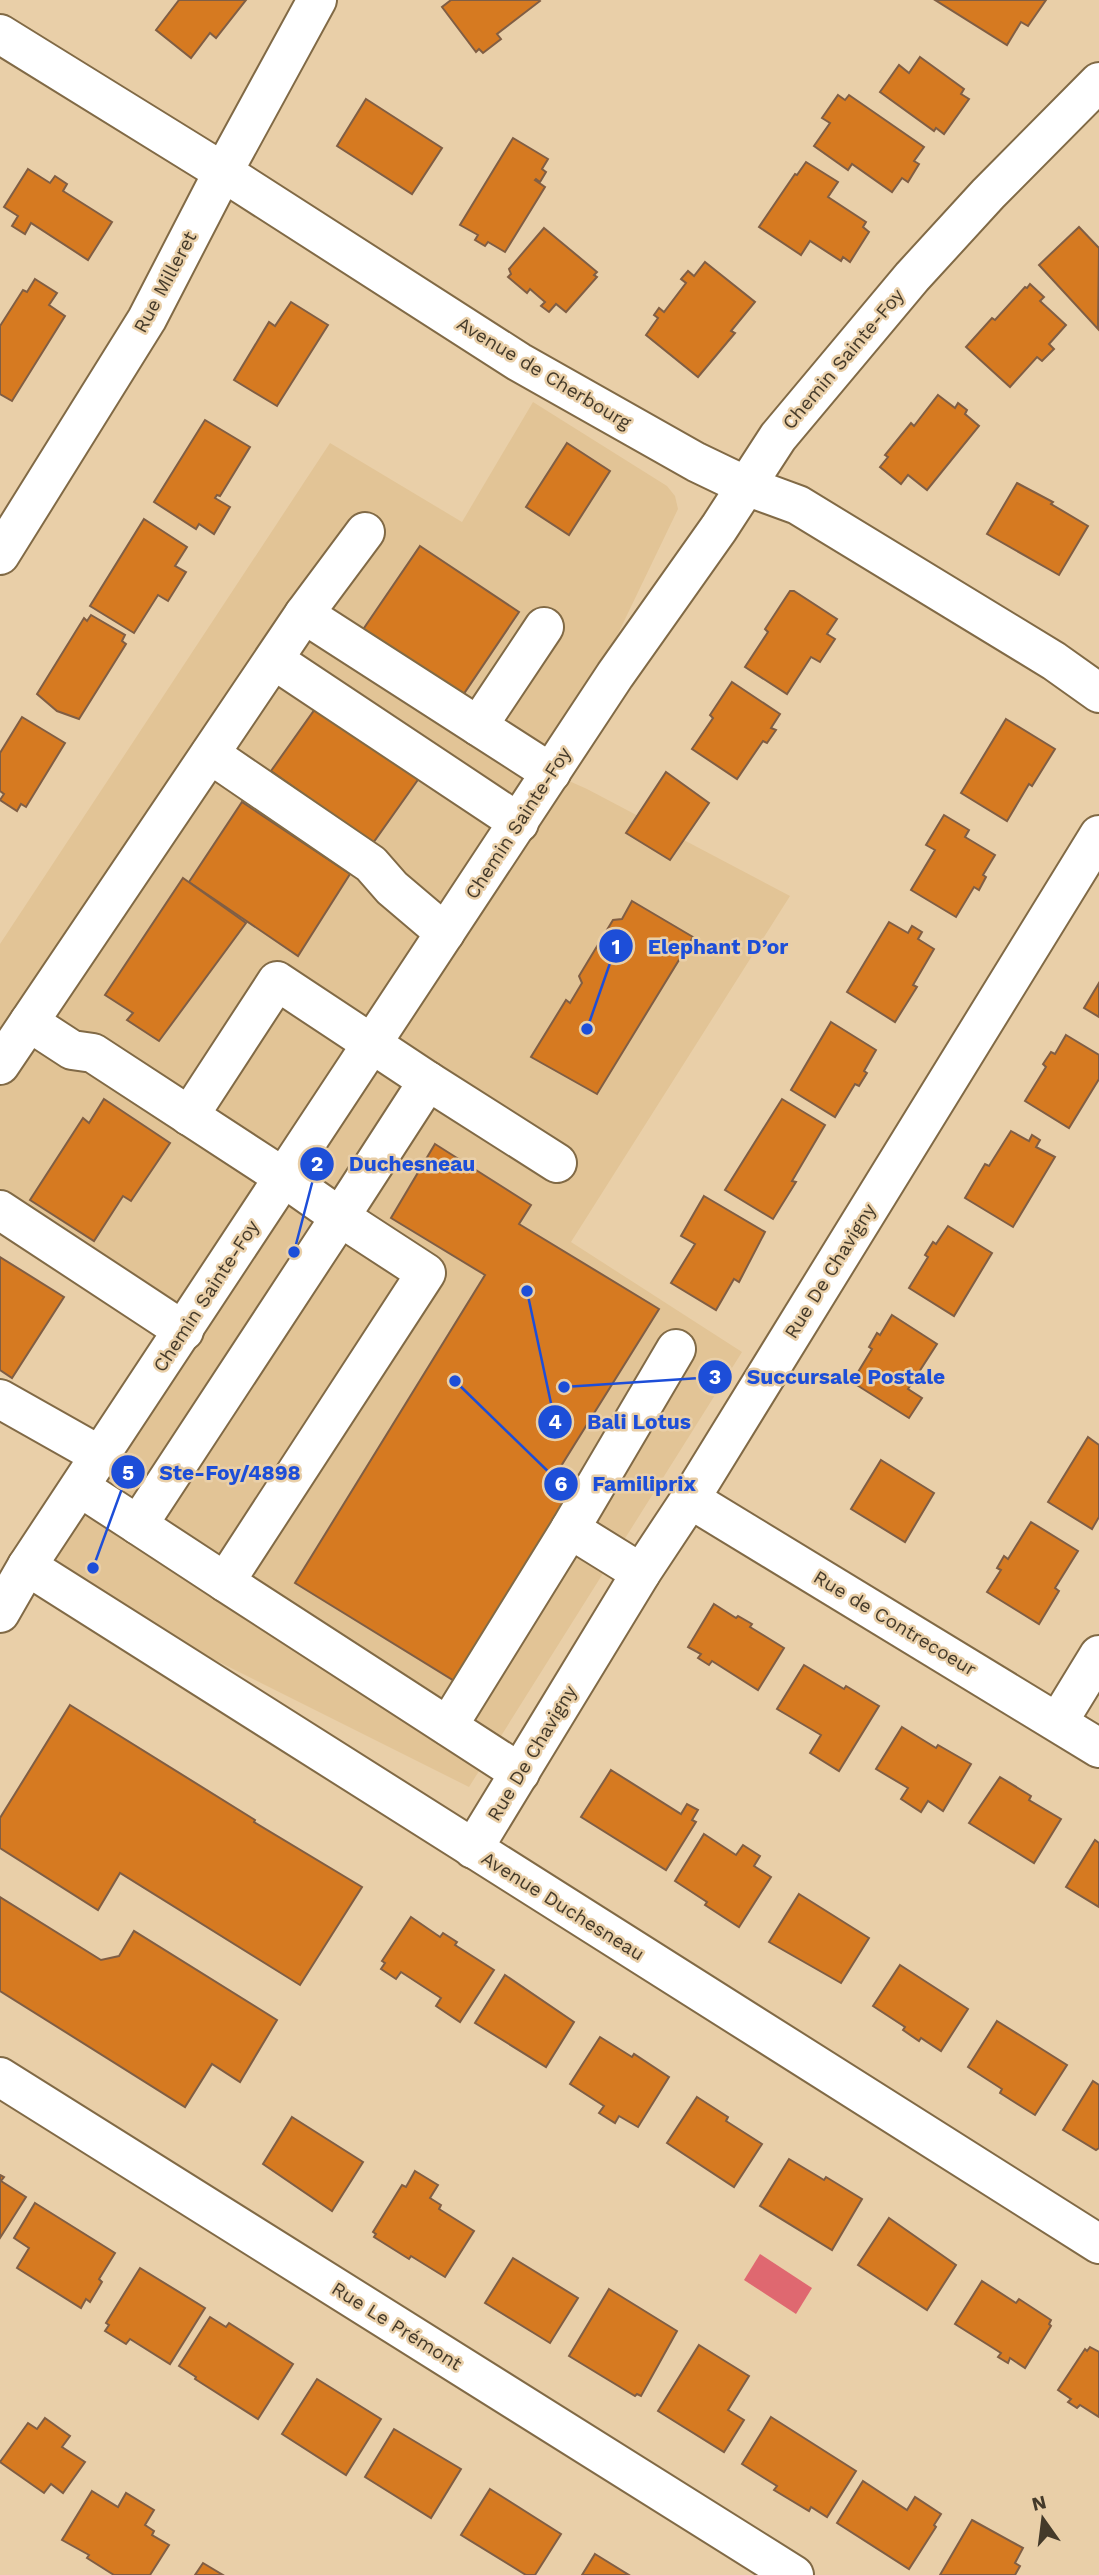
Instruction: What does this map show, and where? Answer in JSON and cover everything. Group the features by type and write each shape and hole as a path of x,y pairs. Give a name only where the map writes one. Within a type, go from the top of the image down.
{"street":[{"name":"Rue Milleret","path":"0,555 147,319 317,0"},
{"name":"Avenue de Cherbourg","path":"0,34 223,172 519,362 696,462 746,486 798,505 1054,661 1099,693"},
{"name":"Chemin Sainte-Foy","path":"0,1613 27,1566 283,1177 778,437 904,286 988,194 1093,97"},
{"path":"0,1065 304,614 365,532"},
{"path":"304,614 551,774"},
{"path":"478,726 544,626"},
{"path":"274,660 519,823"},
{"path":"210,754 371,864 391,888 445,933"},
{"name":"Rue De Chavigny","path":"473,1849 1099,835"},
{"path":"189,1116 276,981 556,1163"},
{"path":"29,1022 72,1050 93,1053 426,1273 225,1583"},
{"path":"138,1525 428,1081"},
{"path":"0,1210 184,1331"},
{"path":"448,1726 570,1529 676,1349"},
{"path":"0,1399 101,1456"},
{"path":"80,1488 520,1773"},
{"name":"Rue de Contrecoeur","path":"690,1499 1099,1748"},
{"path":"570,1529 641,1573"},
{"name":"Avenue Duchesneau","path":"27,1566 1099,2244"},
{"path":"1058,1722 1099,1654"},
{"name":"Rue Le Prémont","path":"0,2077 794,2575"}],"shaded area":[{"path":"533,402 667,486 675,496 678,509 551,773 587,789 790,896 571,1242 742,1352 469,1787 27,1566 183,1331 0,1214 0,944 330,443 462,522"},
{"path":"760,2254 812,2288 796,2314 744,2280"}],"building":[{"path":"179,0 246,0 216,38 210,33 191,58 156,30"},
{"path":"451,0 540,1 497,34 501,39 483,53 479,49 476,52 442,7"},
{"path":"935,0 1046,0 1028,26 1021,22 1007,45"},
{"path":"920,57 964,89 961,94 969,99 944,134 936,128 934,131 880,92 899,65 909,73"},
{"path":"838,95 845,100 849,95 924,147 914,161 919,164 908,182 902,178 892,192 852,164 848,170 814,146 830,123 822,118"},
{"path":"366,99 442,148 412,194 337,146"},
{"path":"513,138 548,159 542,169 546,172 540,182 535,180 545,187 505,252 488,242 485,246 475,240 478,235 460,225"},
{"path":"806,162 838,182 828,197 866,222 863,227 869,232 850,262 843,257 841,261 810,241 801,255 759,227"},
{"path":"28,169 50,183 55,176 67,184 63,191 112,222 88,260 31,223 25,234 12,226 18,216 4,207"},
{"path":"1079,227 1099,248 1098,329 1039,265"},
{"path":"544,228 597,272 594,275 597,277 566,312 556,304 549,312 541,306 545,302 530,289 527,293 508,277 511,274 509,269"},
{"path":"705,262 755,302 731,331 735,333 698,377 646,335 658,318 654,315 659,308 664,312 686,283 681,279 688,271 694,276"},
{"path":"35,279 57,293 49,305 65,316 12,401 0,394 0,326 23,290 27,292"},
{"path":"1030,284 1044,297 1040,301 1066,325 1049,344 1054,349 1042,361 1037,357 1010,387 966,347 992,318 995,320"},
{"path":"291,302 328,325 277,406 234,380 269,322 275,326"},
{"path":"938,395 955,408 958,403 967,410 965,414 979,426 927,490 908,475 901,484 880,467 888,457 885,455 911,423 914,426"},
{"path":"205,420 250,447 220,496 215,498 230,507 214,534 199,524 196,529 154,502"},
{"path":"567,443 610,471 569,535 526,507"},
{"path":"1017,483 1053,502 1051,504 1088,526 1059,575 987,534"},
{"path":"144,519 187,547 175,566 186,572 168,601 158,595 134,633 90,606"},
{"path":"420,546 519,612 461,698 362,631"},
{"path":"790,591 837,619 827,634 835,639 820,662 811,657 787,694 745,667 768,632 765,629"},
{"path":"91,615 125,635 122,641 126,644 79,719 57,711 37,694 84,618 87,621"},
{"path":"732,682 780,714 771,728 776,730 767,743 763,741 737,779 692,749 713,718 710,715"},
{"path":"320,702 422,774 373,843 271,771"},
{"path":"22,717 65,743 26,807 21,804 17,811 0,800 4,794 0,791 0,753"},
{"path":"1006,719 1055,749 1032,786 1029,784 1007,821 961,793"},
{"path":"666,772 709,803 670,860 626,833"},
{"path":"242,802 350,874 298,956 189,882"},
{"path":"944,815 969,830 965,837 995,855 983,875 986,877 979,890 974,887 956,917 911,890 935,850 926,845"},
{"path":"183,878 246,923 159,1041 127,1020 133,1013 105,995"},
{"path":"632,901 693,937 597,1094 531,1057 566,1000 570,1003 582,983 579,976 613,920 622,919"},
{"path":"889,922 908,933 912,926 922,932 918,939 934,949 913,985 917,987 895,1022 847,992"},
{"path":"1099,983 1099,1017 1084,1008"},
{"path":"831,1022 876,1050 864,1071 867,1073 859,1086 855,1084 835,1117 791,1090"},
{"path":"1066,1035 1099,1055 1099,1079 1069,1128 1025,1101 1046,1067 1043,1064 1051,1052 1055,1054"},
{"path":"104,1099 170,1143 131,1201 123,1196 94,1241 30,1200 83,1118 89,1123"},
{"path":"782,1099 825,1125 792,1181 796,1182 773,1219 725,1190"},
{"path":"1011,1131 1029,1141 1032,1135 1040,1140 1036,1147 1055,1157 1013,1227 965,1198 985,1164 989,1166"},
{"path":"435,1144 531,1205 519,1224 659,1309 558,1471 582,1484 461,1685 295,1583 485,1275 391,1218"},
{"path":"704,1196 765,1232 739,1282 734,1279 716,1310 671,1283 695,1244 681,1236"},
{"path":"948,1226 992,1253 954,1316 909,1288 928,1257 925,1255 933,1242 936,1244"},
{"path":"0,1257 64,1297 12,1378 0,1370"},
{"path":"892,1315 937,1344 908,1389 922,1398 909,1418 852,1382 872,1349 869,1347 877,1333 880,1335"},
{"path":"1088,1437 1099,1445 1099,1517 1092,1529 1048,1502"},
{"path":"881,1460 934,1493 905,1542 851,1509"},
{"path":"1031,1522 1078,1551 1055,1588 1059,1591 1039,1624 987,1592 1001,1570 997,1568 1004,1556 1008,1559"},
{"path":"714,1604 736,1618 738,1616 752,1624 750,1627 784,1648 758,1690 712,1661 709,1665 698,1658 701,1654 688,1647"},
{"path":"804,1665 879,1706 839,1771 810,1753 821,1735 777,1709"},
{"path":"70,1705 362,1887 300,1985 120,1873 98,1910 0,1848 0,1818"},
{"path":"902,1727 936,1748 938,1745 971,1764 943,1811 928,1801 921,1812 901,1799 908,1788 876,1769"},
{"path":"611,1770 681,1814 687,1804 698,1810 692,1820 696,1822 666,1870 581,1817"},
{"path":"1000,1777 1031,1796 1029,1800 1061,1819 1034,1863 969,1823"},
{"path":"704,1834 736,1855 743,1845 760,1856 754,1866 771,1877 739,1927 675,1881"},
{"path":"1095,1840 1099,1843 1099,1907 1066,1887"},
{"path":"799,1894 869,1938 841,1983 769,1942"},
{"path":"0,1897 101,1960 119,1956 134,1931 277,2020 240,2082 212,2064 185,2107 0,1991"},
{"path":"411,1917 440,1937 443,1933 457,1942 455,1945 494,1970 460,2022 436,2006 441,1998 401,1972 396,1979 381,1969 385,1963 382,1961"},
{"path":"900,1965 968,2009 941,2051 921,2038 919,2041 903,2030 905,2027 873,2006"},
{"path":"505,1975 574,2022 546,2067 475,2023"},
{"path":"997,2021 1067,2065 1035,2115 1000,2093 1002,2089 968,2067"},
{"path":"600,2037 632,2057 634,2054 669,2077 638,2127 619,2116 615,2123 599,2113 604,2106 570,2084"},
{"path":"1093,2081 1099,2085 1099,2148 1096,2150 1063,2130"},
{"path":"697,2097 728,2117 726,2121 762,2144 734,2187 667,2143"},
{"path":"292,2117 363,2162 332,2211 263,2164"},
{"path":"789,2159 862,2199 832,2250 760,2206"},
{"path":"415,2171 438,2185 430,2198 441,2205 439,2209 474,2231 445,2277 374,2237 376,2234 373,2232 402,2185 406,2187"},
{"path":"0,2175 4,2177 1,2181 26,2197 0,2238"},
{"path":"35,2203 115,2253 99,2279 102,2282 90,2302 86,2299 81,2308 17,2268 29,2248 14,2238"},
{"path":"889,2218 956,2265 927,2310 858,2265"},
{"path":"513,2258 578,2298 550,2343 485,2303"},
{"path":"140,2268 205,2308 170,2364 130,2339 126,2344 105,2331 109,2325 106,2323"},
{"path":"982,2281 1016,2303 1019,2299 1051,2320 1051,2326 1025,2368 1010,2358 1008,2363 998,2357 1001,2353 955,2324"},
{"path":"609,2289 677,2331 641,2396 635,2396 569,2356"},
{"path":"210,2317 226,2327 229,2323 293,2364 258,2419 179,2366"},
{"path":"699,2345 749,2376 728,2410 744,2420 724,2452 658,2411"},
{"path":"1090,2347 1099,2352 1099,2417 1080,2405 1077,2408 1068,2402 1071,2399 1058,2390 1085,2349 1087,2351"},
{"path":"317,2379 381,2419 346,2475 282,2434"},
{"path":"771,2417 856,2471 827,2517 811,2507 809,2511 774,2490 777,2486 742,2464"},
{"path":"45,2418 70,2436 62,2447 85,2462 63,2493 51,2484 44,2493 0,2462 28,2423 37,2429"},
{"path":"394,2429 461,2469 431,2518 365,2477"},
{"path":"863,2481 907,2510 915,2497 941,2514 934,2525 936,2527 909,2569 837,2523"},
{"path":"490,2489 561,2534 535,2575 526,2575 461,2535"},
{"path":"92,2491 118,2507 126,2493 154,2510 145,2525 154,2531 152,2535 169,2545 150,2575 114,2575 87,2558 89,2555 62,2540"},
{"path":"972,2520 1023,2548 1015,2563 1020,2566 1015,2575 940,2575"},
{"path":"595,2554 629,2575 582,2575"},
{"path":"203,2563 223,2575 195,2575"}],"place":[{"name":"Elephant D’or","path":"587,1029"},
{"name":"Duchesneau","path":"294,1252"},
{"name":"Bali Lotus","path":"527,1291"},
{"name":"Familiprix","path":"455,1381"},
{"name":"Succursale Postale","path":"564,1387"},
{"name":"Ste-Foy/4898","path":"93,1568"}]}
